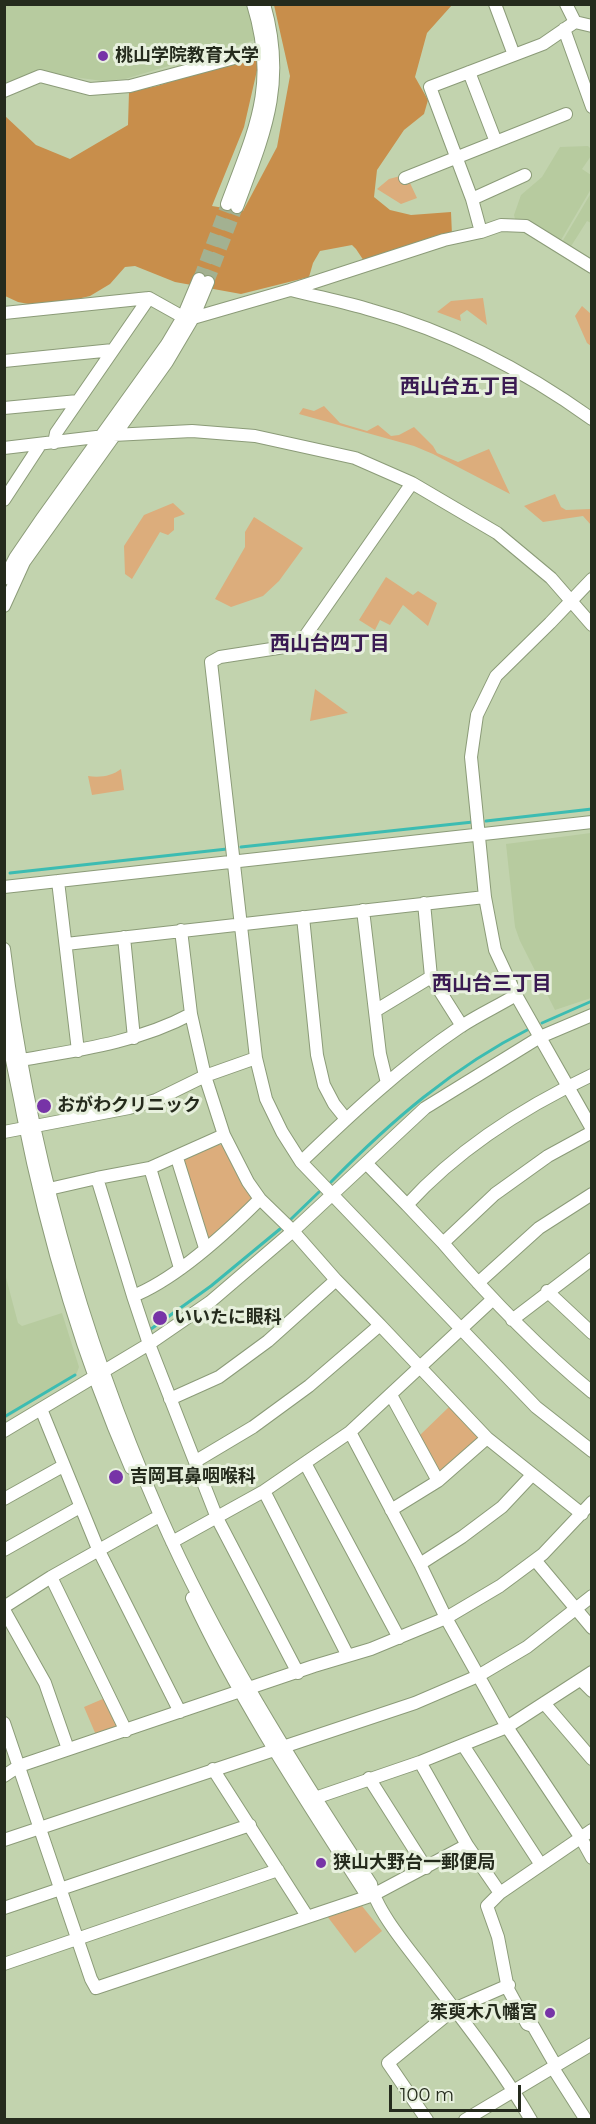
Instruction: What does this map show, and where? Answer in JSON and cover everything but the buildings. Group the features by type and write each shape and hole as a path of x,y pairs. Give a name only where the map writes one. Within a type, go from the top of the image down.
{"street":[{"path":"253,4 264,50 265,76 255,128 232,206 267,126 272,97 275,71 273,45 264,4"},
{"path":"566,4 569,26 591,107"},
{"path":"500,6 514,55"},
{"path":"481,232 472,199 430,87 543,44 569,26 591,26"},
{"path":"4,90 40,76 90,89 130,86 264,50"},
{"path":"469,72 496,142"},
{"path":"405,178 566,114"},
{"path":"472,199 525,176"},
{"path":"4,579 15,558 99,438 188,317 290,290 444,240 501,225 526,226 591,267"},
{"path":"4,606 24,562 167,362 204,281"},
{"path":"290,290 372,310 471,347 550,389 591,419"},
{"path":"4,313 149,298 188,317"},
{"path":"54,443 56,433 149,298"},
{"path":"4,361 113,350"},
{"path":"4,408 78,401"},
{"path":"4,448 113,435 192,431 255,436 355,458 412,483 497,533 551,578 591,626"},
{"path":"4,500 9,488 40,445"},
{"path":"412,483 301,642 291,646 220,657 211,662 256,1058 266,1099 282,1132 301,1162 536,1407 591,1451"},
{"path":"443,1243 495,1194 548,1156 591,1130 516,995 495,950 485,897 471,757 477,715 496,676 591,579"},
{"path":"4,887 591,822"},
{"path":"58,881 78,1051"},
{"path":"66,944 485,897"},
{"path":"424,903 431,977 462,1026"},
{"path":"363,910 380,1054 387,1083"},
{"path":"303,917 317,1055 324,1085 334,1104 346,1119"},
{"path":"181,930 191,1014 205,1076 224,1135 248,1182 260,1199 293,1231 336,1280 487,1438 582,1514"},
{"path":"124,937 135,1038"},
{"path":"4,949 39,1191 119,1439 205,1626 364,1891 373,1895"},
{"path":"375,1011 431,977"},
{"path":"301,1162 346,1119 420,1056 462,1026 516,995"},
{"path":"4,1012 30,1127 99,1373 172,1542 244,1690"},
{"path":"21,1060 78,1051 135,1038 191,1014"},
{"path":"4,1431 149,1344 210,1302 293,1231 425,1108 540,1036 591,1015"},
{"path":"4,1132 129,1108 156,1100 205,1076 256,1058"},
{"path":"407,1205 423,1187 480,1140 531,1106 591,1075"},
{"path":"49,1190 150,1168 177,1158 224,1135"},
{"path":"177,1158 205,1248"},
{"path":"366,1163 443,1243 492,1300 591,1392"},
{"path":"150,1168 180,1268"},
{"path":"97,1178 149,1344 217,1518 298,1672"},
{"path":"478,1283 539,1228 591,1194"},
{"path":"133,1296 151,1289 180,1268 260,1199"},
{"path":"512,1320 547,1291 590,1263"},
{"path":"170,1399 219,1377 268,1341 336,1280"},
{"path":"547,1291 591,1333"},
{"path":"172,1542 264,1491 350,1432 492,1300"},
{"path":"196,1461 253,1427 309,1386 380,1324"},
{"path":"391,1395 438,1481"},
{"path":"40,1409 98,1549 180,1712"},
{"path":"350,1432 478,1676 507,1727 591,1858"},
{"path":"391,1510 438,1481 487,1438"},
{"path":"305,1463 399,1638"},
{"path":"4,1499 63,1466"},
{"path":"420,1564 462,1537 502,1507 532,1475"},
{"path":"264,1491 348,1656"},
{"path":"4,1776 19,1766 371,1649 446,1618 500,1586 535,1560 582,1514 591,1502"},
{"path":"4,1550 80,1507"},
{"path":"68,1749 45,1683 4,1609 51,1577 154,1519"},
{"path":"535,1560 591,1628"},
{"path":"51,1577 126,1731"},
{"path":"4,1840 415,1703 478,1676 527,1647 576,1611 591,1596"},
{"path":"315,1798 420,1762 507,1727 591,1671"},
{"path":"580,1680 591,1691"},
{"path":"544,1703 591,1760"},
{"path":"4,1723 96,1988 373,1895 467,1845"},
{"path":"463,1745 541,1865"},
{"path":"278,1747 315,1798 371,1884 373,1895 406,1944 513,2089 531,2120"},
{"path":"420,1762 467,1845 500,1893"},
{"path":"213,1769 308,1916"},
{"path":"369,1779 426,1868"},
{"path":"4,1908 250,1825"},
{"path":"586,2120 554,2067 533,2026 527,2024 508,1989 498,1937 487,1906 500,1893 591,1830"},
{"path":"4,1964 278,1870"},
{"path":"427,2120 388,2063 454,2009 509,1985"},
{"path":"465,2120 591,2044"}],"shaded area":[{"name":"桃山学院教育大学","path":"5,5 247,5 258,39 125,79 103,81 43,73 27,74 5,85"},
{"path":"274,5 452,5 427,33 415,77 428,100 424,114 404,130 377,170 374,197 390,210 411,215 451,212 452,235 364,261 352,245 320,251 309,277 241,294 175,282 135,266 125,267 110,284 90,296 44,307 18,302 5,296 4,115 36,145 70,159 128,125 129,92 157,86 261,53 244,127 212,206 243,211 277,147 290,76"},
{"path":"588,146 591,149 591,156 582,169 591,175 591,189 561,240 530,220 515,219 514,215 521,195 542,177 560,147"},
{"path":"404,175 417,198 401,204 377,189 389,179"},
{"path":"591,193 591,223 587,221 568,251 562,242"},
{"path":"483,298 487,325 467,310 460,315 461,321 437,312 451,301"},
{"path":"582,306 591,314 591,346 587,343 575,316"},
{"path":"324,406 340,423 367,431 378,425 391,436 399,435 414,427 437,453 458,462 489,449 510,494 414,446 299,414 303,408 314,411"},
{"path":"555,494 561,507 566,510 591,509 591,525 583,516 543,522 524,506"},
{"path":"173,503 185,514 174,518 174,530 168,535 160,532 132,579 125,574 124,546 144,515"},
{"path":"254,517 303,548 279,581 263,596 231,607 215,599 245,547 245,532"},
{"path":"386,577 413,595 418,591 437,603 428,626 403,605 390,625 380,620 375,630 359,620"},
{"path":"315,689 348,713 310,721"},
{"path":"121,769 124,790 92,795 88,776 106,776"},
{"path":"591,833 591,998 555,1010 515,927 506,844"},
{"path":"214,1145 224,1145 253,1199 205,1244 180,1160"},
{"path":"4,1270 18,1323 22,1326 62,1313 79,1367 76,1375 5,1419"},
{"path":"451,1405 483,1438 442,1474 438,1473 418,1437"},
{"path":"105,1698 119,1726 96,1735 84,1707"},
{"path":"362,1906 382,1931 355,1953 327,1916"}],"waterway":[{"path":"486,821 592,809"},
{"path":"241,847 473,822"},
{"path":"10,873 227,849"},
{"path":"542,1023 592,1001"},
{"path":"331,1182 376,1138 424,1097 474,1060 529,1029"},
{"path":"290,1220 319,1192"},
{"path":"151,1329 211,1286 280,1229"},
{"path":"4,1417 75,1375"}],"tunnel":[{"path":"199,279 227,204"},
{"path":"208,282 237,207"}],"place":[{"name":"桃山学院教育大学","path":"103,56"},
{"name":"おがわクリニック","path":"44,1106"},
{"name":"いいたに眼科","path":"160,1318"},
{"name":"吉岡耳鼻咽喉科","path":"116,1477"},
{"name":"狭山大野台一郵便局","path":"321,1863"},
{"name":"茱萸木八幡宮","path":"550,2013"}],"district":[{"name":"西山台五丁目","path":"460,387"},
{"name":"西山台四丁目","path":"330,644"},
{"name":"西山台三丁目","path":"492,984"}]}
